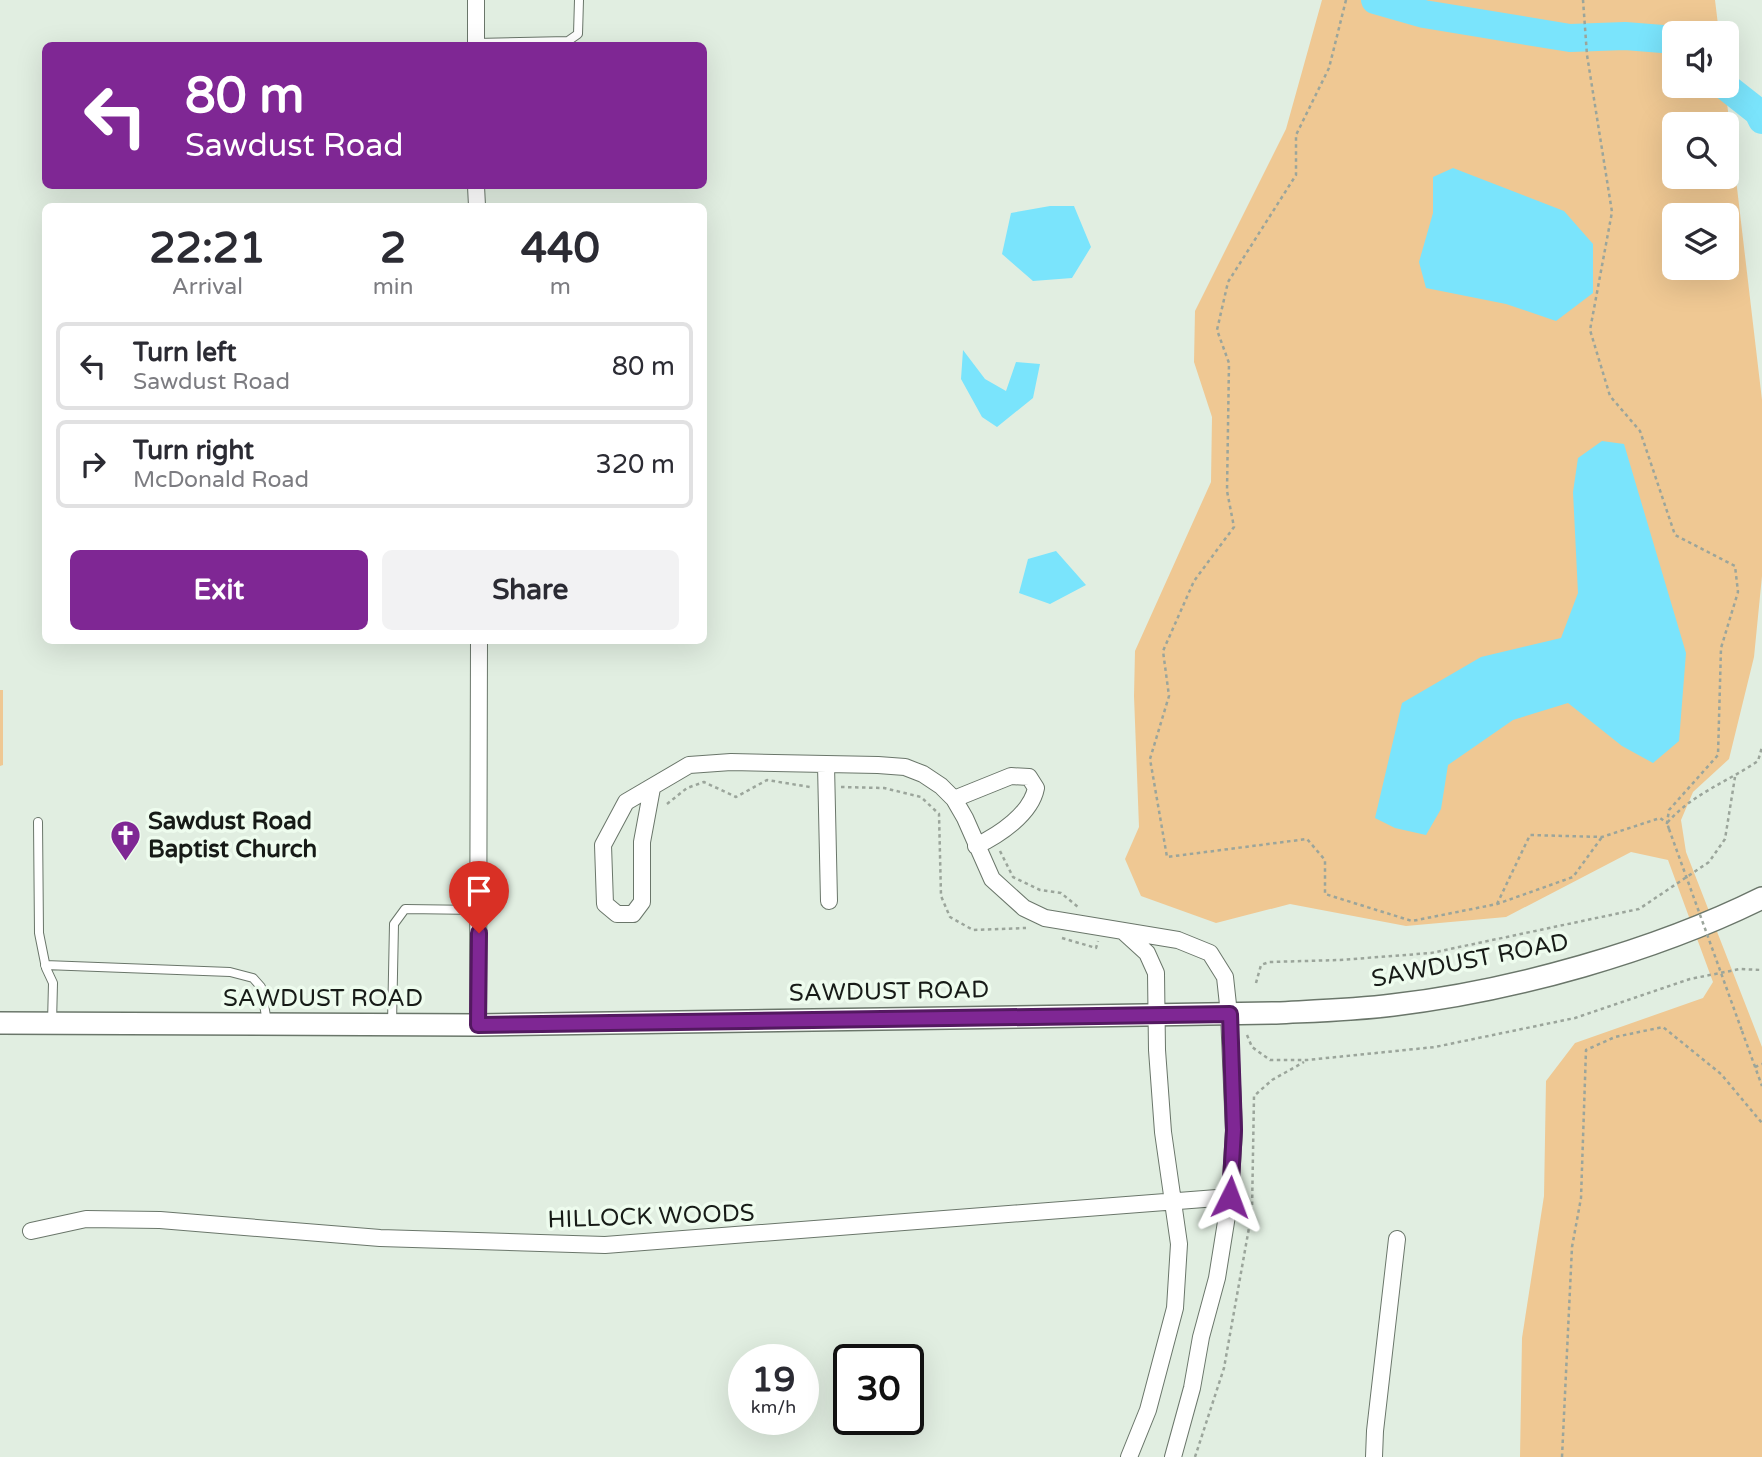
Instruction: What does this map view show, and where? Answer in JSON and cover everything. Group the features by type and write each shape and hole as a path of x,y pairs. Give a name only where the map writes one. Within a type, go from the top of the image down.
{"street":[{"path":"476,0 476,42"},
{"path":"478,1025 479,644"},
{"path":"652,788 642,842 642,902 633,914 617,914 604,904 603,845 626,802 689,765 731,762 905,767 923,774 954,799 992,879 1024,908 1045,918 1178,940 1210,953 1225,977 1230,1014 1234,1130 1230,1197 1217,1278 1201,1337 1192,1388 1172,1457"},
{"path":"826,765 829,901"},
{"path":"954,799 1011,776 1029,777 1036,788 1033,803 994,838 976,846"},
{"name":"SAWDUST ROAD","path":"0,1023 478,1025 1230,1014 1336,1010 1395,1005 1514,983 1633,950 1718,920 1762,898"},
{"path":"1124,932 1147,953 1156,973 1163,1132 1179,1244 1175,1308 1148,1410 1129,1457"},
{"name":"HILLOCK WOODS","path":"32,1231 86,1219 160,1220 380,1238 605,1245 1230,1197"},
{"path":"1374,1457 1397,1239"}],"lane":[{"path":"537,42 568,41 578,34 579,0"},
{"path":"38,822 39,933 53,983 52,1023"},
{"path":"392,1024 394,924 405,909 479,910"},
{"path":"46,965 230,972 253,978 261,988 267,1024"}],"path":[{"path":"1346,0 1329,68 1296,135 1296,175 1228,282 1217,330 1229,363 1227,491 1234,527 1194,581 1163,651 1170,696 1150,759 1167,857 1307,839 1325,860 1325,894 1412,921 1497,904 1573,877 1602,837"},
{"path":"1583,0 1587,55 1612,212 1591,330 1594,343 1610,396 1640,431 1675,535 1735,566 1738,592 1721,648 1718,755 1669,810 1667,823 1762,1086"},
{"path":"1667,823 1678,810 1707,789 1735,777 1758,761 1762,747"},
{"path":"1256,983 1261,965 1269,962 1431,953 1639,909 1709,862 1725,839 1735,777"},
{"path":"667,804 687,788 704,782 736,797 767,780 798,786 884,788 921,797 939,814 941,896 950,917 973,930 1031,928"},
{"path":"1497,904 1530,835 1602,837 1660,818 1667,823"},
{"path":"994,838 1013,877 1040,890 1061,893 1076,906 1085,909"},
{"path":"1055,936 1096,948 1101,928"},
{"path":"1247,1035 1252,1047 1270,1060 1307,1060 1435,1047 1574,1018 1690,979 1740,969 1762,970"},
{"path":"1562,1457 1572,1247 1581,1198 1586,1050 1615,1037 1663,1027 1721,1074 1762,1122"},
{"path":"1195,1457 1224,1368 1252,1212 1254,1096 1272,1080 1307,1060"},
{"path":"1755,1067 1762,1064"}],"shaded area":[{"path":"1322,0 1715,0 1718,21 1662,21 1662,98 1726,98 1728,112 1662,112 1662,189 1737,189 1739,203 1662,203 1662,280 1739,280 1739,205 1762,400 1762,576 1754,657 1729,759 1693,792 1681,820 1686,852 1762,1047 1762,1457 1520,1457 1522,1338 1544,1196 1546,1081 1575,1043 1703,998 1713,982 1668,860 1631,852 1506,917 1406,926 1290,904 1216,923 1141,896 1125,859 1139,827 1135,651 1211,482 1212,417 1194,362 1195,311 1286,129"},
{"path":"0,690 3,690 3,765 0,766"}],"water":[{"path":"1453,168 1564,211 1593,244 1593,293 1556,321 1506,304 1426,288 1419,262 1433,213 1433,177"},
{"path":"1050,206 1074,206 1091,247 1072,278 1033,281 1002,254 1011,213"},
{"path":"963,350 985,379 1006,391 1016,362 1040,364 1033,398 997,427 982,417 961,379"},
{"path":"1602,441 1624,444 1686,653 1679,741 1653,763 1622,746 1568,703 1513,720 1448,765 1441,809 1426,835 1395,828 1375,818 1402,703 1481,657 1561,638 1578,593 1573,492 1578,458"},
{"path":"1056,551 1086,585 1050,604 1019,593 1028,559"}],"waterway":[{"path":"1375,0 1424,14 1570,38 1625,36 1662,39"},
{"path":"1739,97 1758,112 1762,120"}],"place":[{"name":"Sawdust Road Baptist Church","path":"125,862"}],"route":[{"path":"479,933 478,1025 1230,1014 1234,1130 1230,1197"}]}
